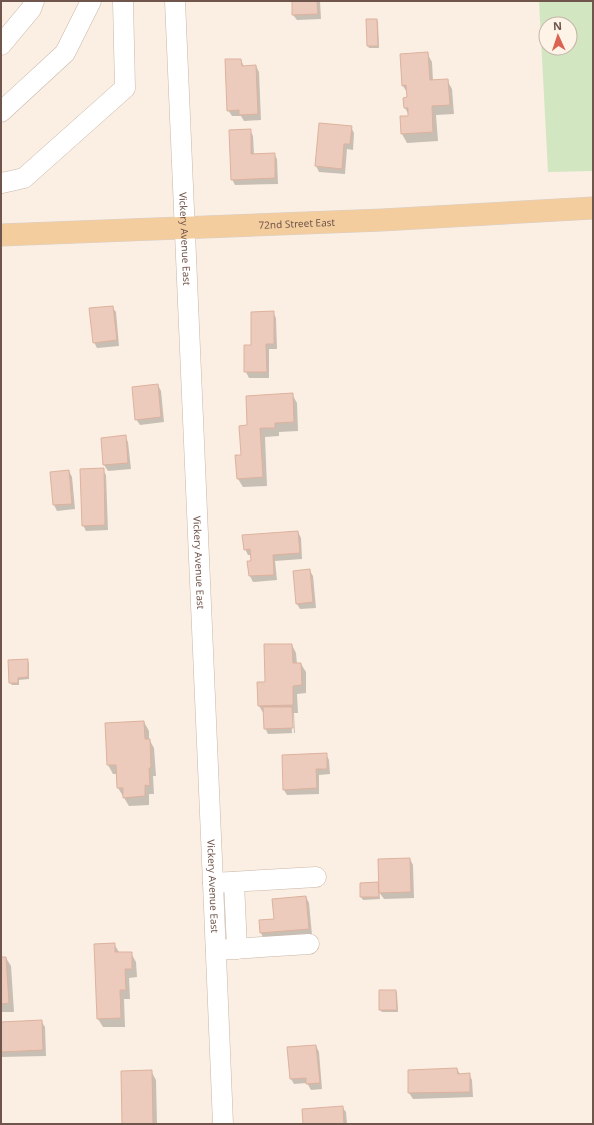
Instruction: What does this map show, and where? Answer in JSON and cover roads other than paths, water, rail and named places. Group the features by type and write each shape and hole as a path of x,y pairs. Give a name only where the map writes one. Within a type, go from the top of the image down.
{"main road":[{"name":"72nd Street East","path":"1,235 374,220 593,208"}],"street":[{"path":"1,45 31,9 34,1"},
{"path":"1,182 24,178 126,88 123,1"},
{"name":"Vickery Avenue East","path":"175,1 223,1124"},
{"path":"1,112 65,53 90,4"},
{"path":"213,883 316,877"},
{"path":"234,882 237,949"},
{"path":"216,950 309,944"}]}
